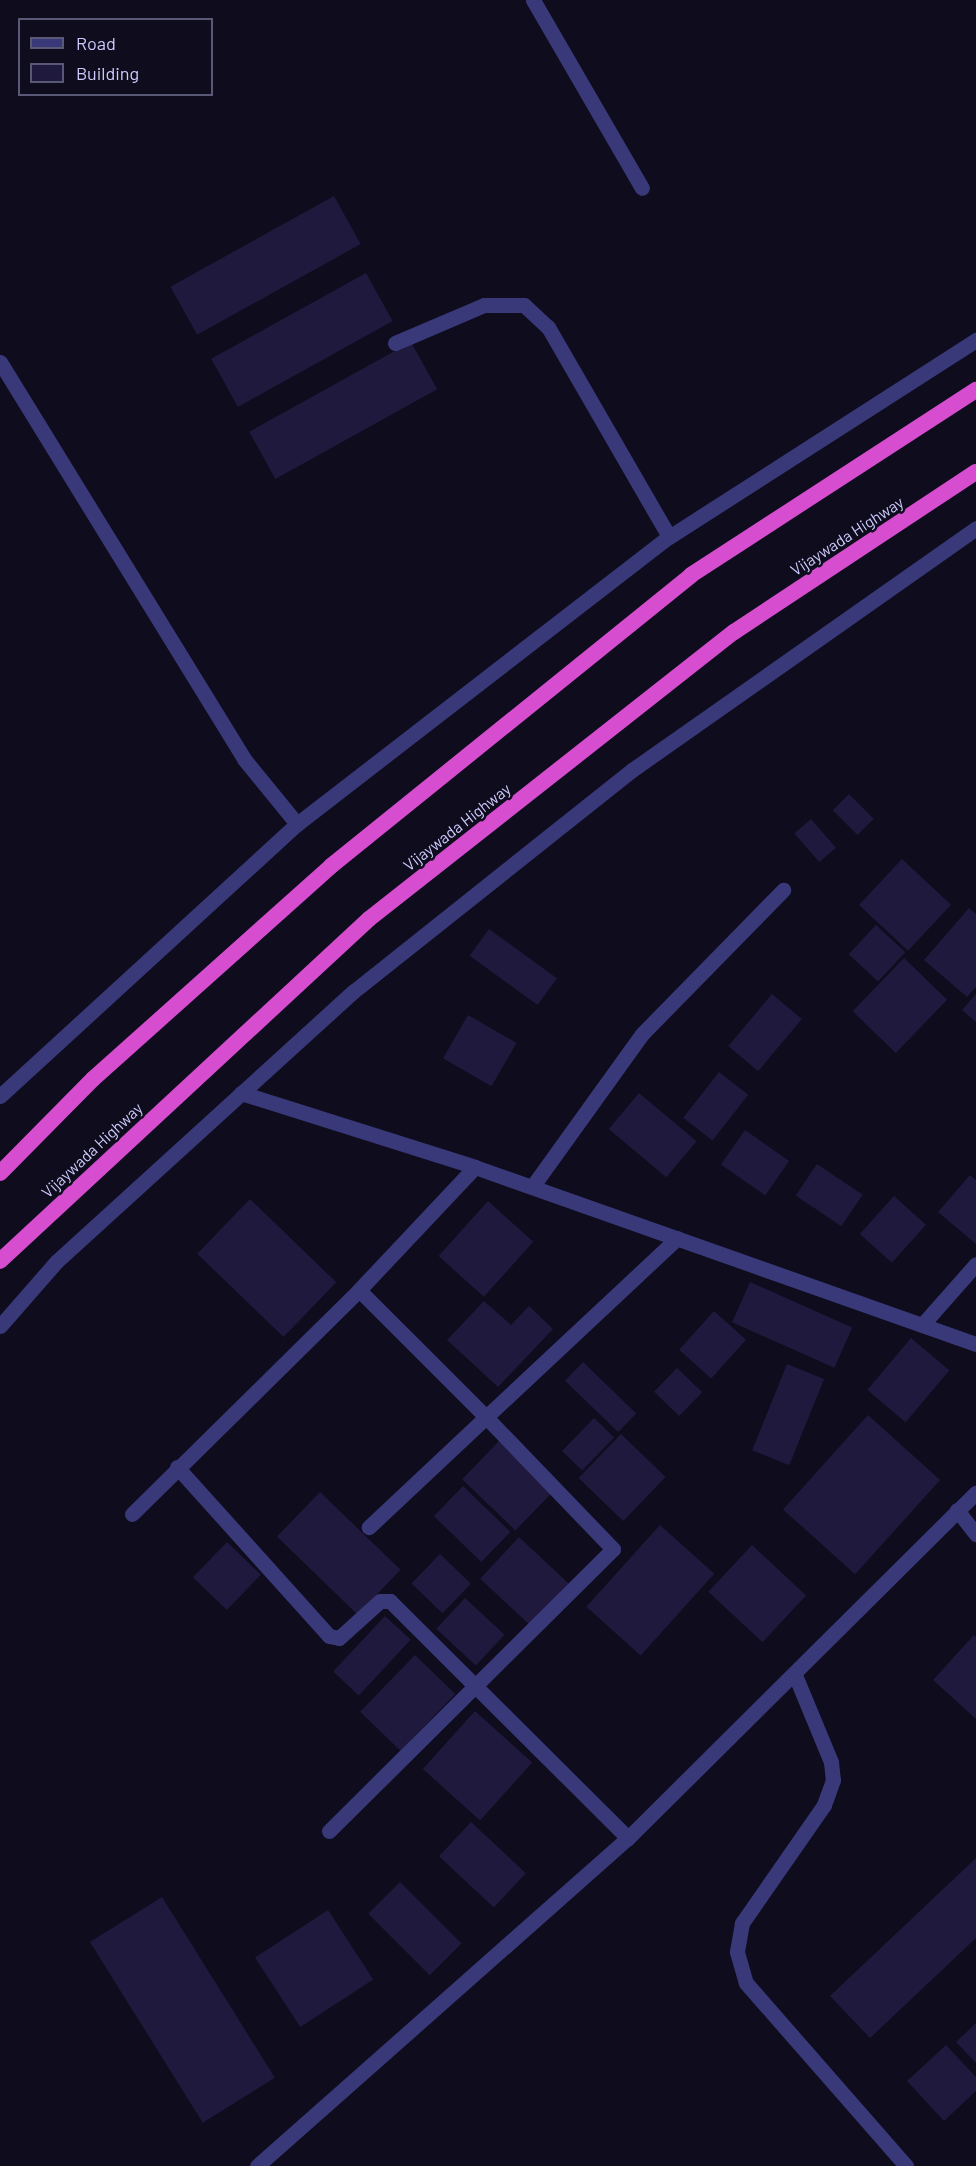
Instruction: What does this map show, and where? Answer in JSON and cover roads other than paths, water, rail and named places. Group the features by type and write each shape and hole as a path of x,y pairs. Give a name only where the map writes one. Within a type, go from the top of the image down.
{"highway":[{"path":"0,1173 93,1078 331,866 691,575 976,390"},
{"name":"Vijaywada Highway","path":"0,1261 369,919 734,632 976,472"}],"street":[{"path":"533,0 642,188"},
{"path":"395,343 484,305 524,305 548,327 669,537"},
{"path":"4,1089 297,824 669,537 976,340"},
{"path":"0,362 244,759 297,824"},
{"path":"0,1326 57,1261 354,992 632,770 976,528"},
{"path":"532,1187 642,1034 783,890"},
{"path":"241,1093 475,1167 976,1344"},
{"path":"132,1514 177,1467 359,1290 475,1167"},
{"path":"369,1527 677,1238"},
{"path":"922,1325 976,1264"},
{"path":"329,1831 613,1549 359,1290"},
{"path":"177,1467 329,1636 339,1638 380,1601 390,1601 474,1689 628,1838"},
{"path":"257,2166 628,1838 795,1675 976,1493"},
{"path":"957,1510 976,1534"},
{"path":"795,1675 831,1762 833,1780 824,1805 742,1923 737,1952 746,1983 906,2166"}]}
